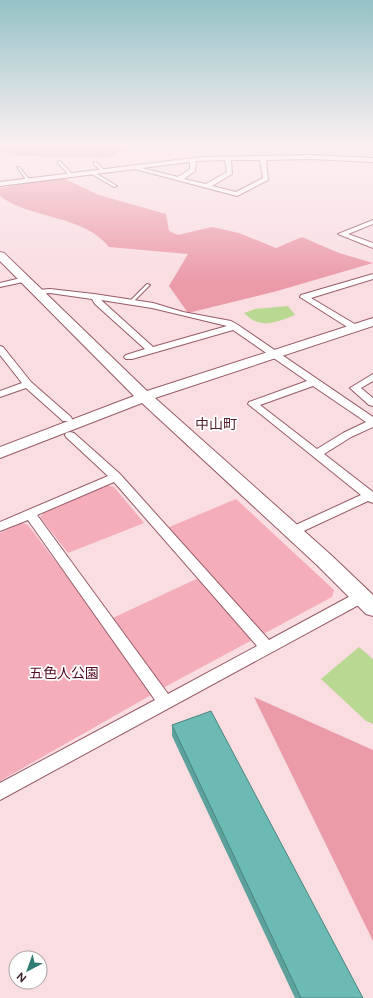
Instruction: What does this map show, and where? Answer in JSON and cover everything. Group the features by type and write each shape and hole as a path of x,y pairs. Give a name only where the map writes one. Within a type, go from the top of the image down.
{"street":[{"path":"225,191 237,194 244,191"},
{"path":"373,222 342,234 373,246"},
{"path":"0,255 144,397 291,532 324,560 367,602 266,647 0,792"},
{"path":"355,328 304,297 373,276"},
{"path":"0,285 25,279"},
{"path":"38,292 50,291 131,302 228,323 373,423"},
{"path":"94,296 98,302 151,350"},
{"path":"0,453 144,397 373,322"},
{"path":"129,357 235,327"},
{"path":"0,349 28,384 67,419"},
{"path":"373,377 355,388 373,403"},
{"path":"291,532 371,497 253,404 314,382"},
{"path":"0,394 28,384"},
{"path":"317,454 347,435 373,423"},
{"path":"70,435 116,477 266,647"},
{"path":"0,527 116,477"},
{"path":"30,514 165,702"}],"lane":[{"path":"131,302 148,285"}],"green space":[{"path":"107,485 114,487 144,523 68,553 40,517 44,513"},
{"name":"五色人公園","path":"236,499 334,590 332,597 174,682 0,781 0,533 22,523 28,525 102,623 207,574 167,528"}],"shaded area":[{"path":"0,191 90,191 99,195 166,214 169,231 178,235 212,227 239,233 276,248 302,237 339,253 373,263 277,291 188,313 169,286 188,254 109,247 98,236 85,228 13,204 0,196"},
{"path":"288,306 295,315 269,323 256,321 244,313 255,309"},
{"path":"359,647 373,659 373,724 366,721 321,679"},
{"path":"254,697 373,750 373,941"}],"building":[{"path":"211,711 363,998 301,998 172,725"}],"district":[{"name":"中山町","path":"216,424"}]}
